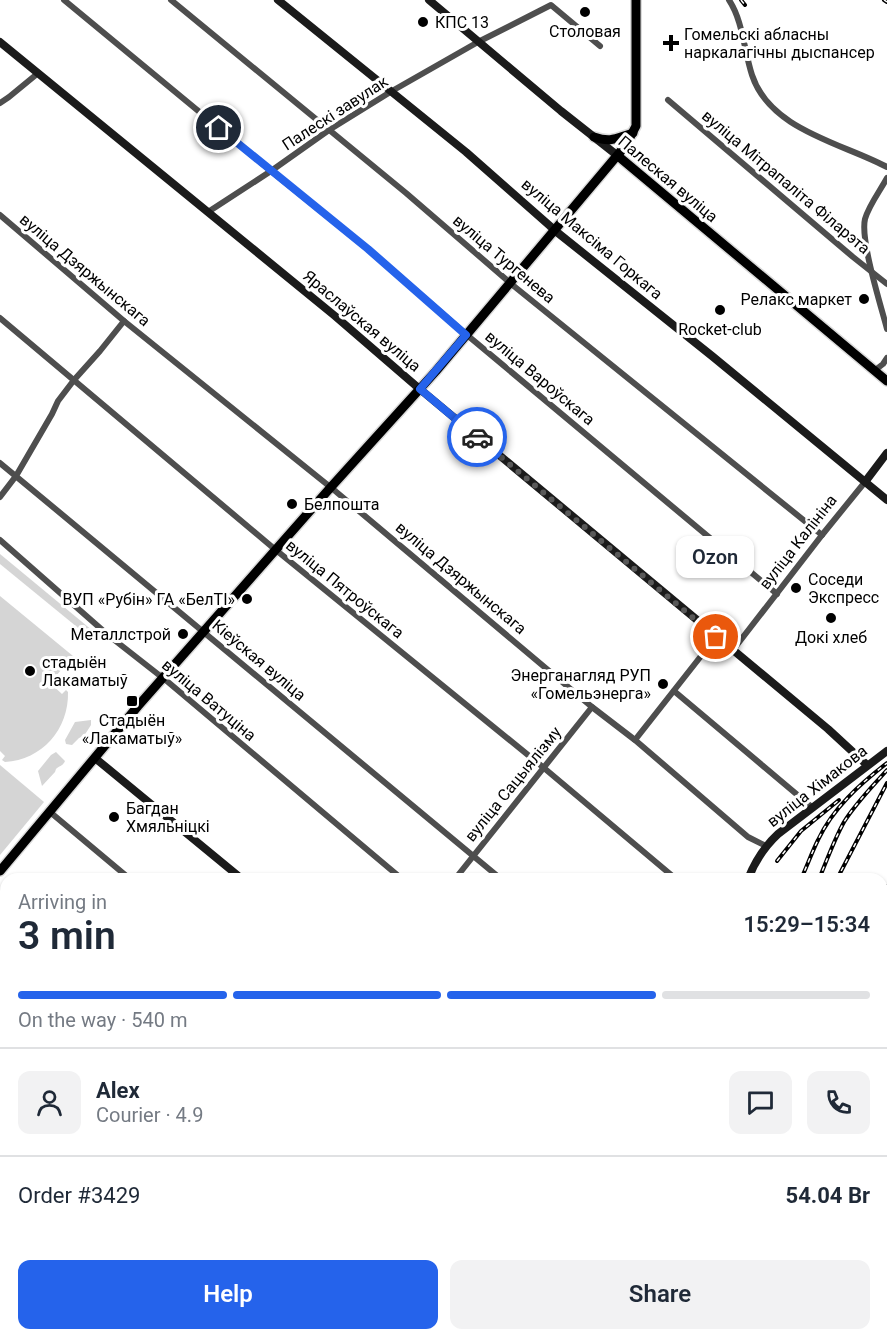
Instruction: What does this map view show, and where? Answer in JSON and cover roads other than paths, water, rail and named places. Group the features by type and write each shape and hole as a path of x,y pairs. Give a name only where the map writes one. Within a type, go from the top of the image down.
{"main road":[{"path":"0,871 162,678 420,389 618,156 636,126 636,0"},
{"path":"594,137 604,141 614,140 633,133"},
{"name":"Палеская вуліца","path":"618,156 887,381"}],"street":[{"name":"вуліца Вароўскага","path":"64,0 368,249 466,335 777,594"},
{"name":"вуліца Тургенева","path":"171,0 406,193 510,283 822,535"},
{"name":"вуліца Максіма Горкага","path":"278,0 392,91 555,229 887,500"},
{"name":"Палеская вуліца","path":"429,0 552,104 618,156"},
{"path":"729,0 734,7 752,76 758,89 771,105 784,118 813,136 887,167"},
{"path":"478,42 551,5 600,46"},
{"name":"Яраслаўская вуліца","path":"0,42 334,316 828,729 867,765"},
{"name":"Палескі завулак","path":"208,212 329,130 478,42"},
{"path":"0,103 37,74"},
{"name":"вуліца Мітрапаліта Філарэта","path":"668,100 887,284"},
{"path":"887,178 864,222 864,235 887,329"},
{"name":"вуліца Дзяржынскага","path":"0,215 124,321 331,487 748,837 766,846"},
{"name":"вуліца Пятроўскага","path":"0,318 275,550 544,768 669,873"},
{"path":"0,497 16,476 58,401 124,321"},
{"path":"874,371 886,362"},
{"name":"вуліца Калініна","path":"733,650 887,453"},
{"name":"Кіеўская вуліца","path":"0,463 494,873"},
{"name":"вуліца Ватуціна","path":"0,540 108,635 395,873"},
{"path":"635,740 716,637"},
{"path":"674,691 813,808"},
{"name":"вуліца Сацыялізму","path":"460,873 592,707"},
{"name":"вуліца Хімакова","path":"751,873 759,856 778,834 887,751"},
{"path":"95,758 235,873"},
{"path":"50,812 123,873"}],"railway":[{"path":"741,0 745,5"},
{"path":"804,873 831,817 857,788 887,763"},
{"path":"822,873 844,822 887,770"},
{"path":"840,873 887,783"},
{"path":"777,861 801,831 839,800"}],"place":[{"name":"Столовая","path":"585,12"},
{"name":"КПС 13","path":"423,22"},
{"name":"Гомельскі абласны наркалагічны дыспансер","path":"671,43"},
{"name":"Релакс маркет","path":"864,299"},
{"name":"Rocket-club","path":"720,310"},
{"name":"Белпошта","path":"292,504"},
{"name":"Соседи Экспресс","path":"796,588"},
{"name":"ВУП «Рубін» ГА «БелТІ»","path":"247,599"},
{"name":"Докі хлеб","path":"831,618"},
{"name":"Металлстрой","path":"183,634"},
{"name":"Ozon","path":"716,637"},
{"name":"стадыён Лакаматыў","path":"30,671"},
{"name":"Энерганагляд РУП «Гомельэнерга»","path":"663,684"},
{"name":"Стадыён «Лакаматыў»","path":"132,701"},
{"name":"Багдан Хмяльніцкі","path":"114,817"}]}
